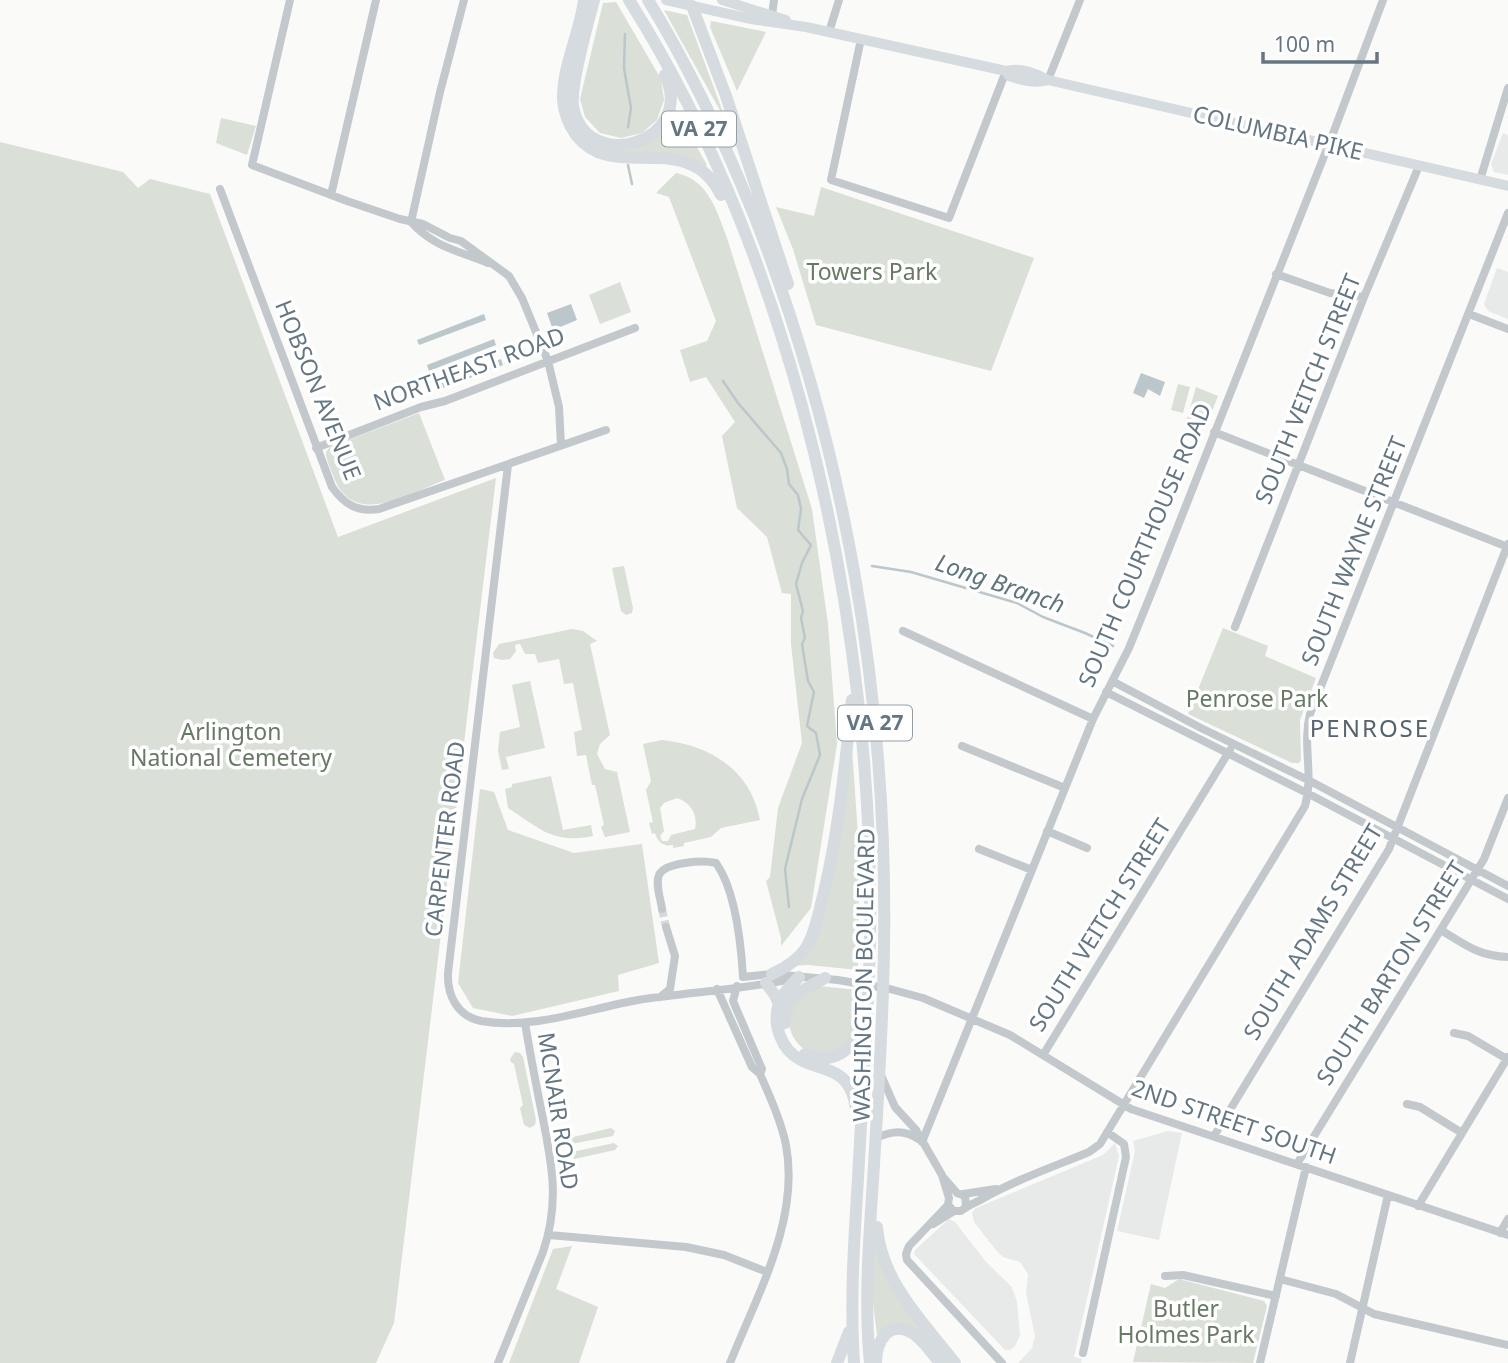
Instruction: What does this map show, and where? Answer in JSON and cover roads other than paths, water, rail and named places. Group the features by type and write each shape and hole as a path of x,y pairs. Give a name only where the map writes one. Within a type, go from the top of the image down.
{"highway":[{"path":"584,0 563,93 565,111 573,130 585,144 608,156 626,159 673,159 690,163 701,170 717,187 754,259"},
{"path":"594,0 572,93 573,106 580,124 589,134 620,146 640,142 653,134 665,118 671,100 668,83 630,3"},
{"name":"WASHINGTON BOULEVARD","path":"630,3 663,58 696,123 754,259 782,339 822,486 841,586 855,676 869,856 867,1006 852,1325 854,1363"},
{"path":"692,3 778,252 800,325 810,380"},
{"name":"WASHINGTON BOULEVARD","path":"651,5 701,97 741,183 783,295 810,380 835,478 851,557 874,714 884,887 880,1072 867,1300 870,1363"},
{"path":"855,676 838,818 816,922 803,952 789,965 763,980 779,1004 779,1032 788,1051 806,1063 839,1075 852,1090 856,1104 859,1151"},
{"path":"779,1004 786,990 799,977"},
{"path":"832,979 798,992 785,1012 788,1037 802,1052 823,1059 846,1051 859,1034 867,1006"},
{"path":"873,1173 878,1205 878,1240 885,1265 902,1295 956,1363"},
{"path":"837,1363 852,1325"},
{"path":"876,1363 880,1340 888,1332 897,1329 906,1330 916,1336 940,1363"}],"main road":[{"name":"COLUMBIA PIKE","path":"666,0 692,3 771,23 806,27 1006,71 1011,69 1038,74 1048,80 1508,186"},
{"name":"COLUMBIA PIKE","path":"722,0 806,27"},
{"path":"730,0 748,8"}],"street":[{"path":"290,0 252,165 411,222 438,245 494,265 509,276 516,286 548,361 559,407 561,445"},
{"path":"331,195 376,0"},
{"path":"411,222 464,0"},
{"path":"772,15 774,0"},
{"path":"829,32 839,0"},
{"path":"1048,80 1080,0"},
{"name":"SOUTH COURTHOUSE ROAD","path":"922,1142 1093,719 1143,613 1383,0"},
{"path":"861,39 831,180 949,218 1006,71"},
{"path":"1480,180 1508,88"},
{"name":"SOUTH VEITCH STREET","path":"1235,627 1364,297 1419,166"},
{"name":"HOBSON AVENUE","path":"220,189 332,487 341,499 353,508 367,511 379,509 606,429"},
{"name":"SOUTH WAYNE STREET","path":"999,1188 1094,1150 1108,1132 1305,806 1310,780 1307,734 1310,714 1508,213"},
{"path":"1276,274 1330,293 1364,297"},
{"path":"1469,314 1508,329"},
{"name":"NORTHEAST ROAD","path":"317,448 635,328"},
{"path":"1214,432 1508,546"},
{"name":"CARPENTER ROAD","path":"508,465 447,985 455,1004 469,1016 479,1020 525,1023 763,980"},
{"name":"SOUTH ADAMS STREET","path":"1214,1136 1394,838 1508,546"},
{"path":"903,631 1093,719"},
{"path":"1112,681 1310,780 1508,886"},
{"path":"1106,692 1309,793 1508,899"},
{"name":"SOUTH VEITCH STREET","path":"1043,1055 1234,744"},
{"path":"962,746 1065,788"},
{"name":"SOUTH BARTON STREET","path":"1260,1363 1280,1279 1301,1165 1478,870 1508,798"},
{"path":"1047,831 1087,848"},
{"path":"979,849 1032,870"},
{"path":"663,909 658,881 659,874 665,868 704,860 716,863 724,874 741,934 743,977 763,980"},
{"name":"CARPENTER ROAD","path":"660,997 670,989 675,956 666,927"},
{"path":"1441,930 1484,955 1508,957"},
{"name":"2ND STREET SOUTH","path":"763,980 799,977 832,979 916,996 1010,1035 1122,1105 1504,1234"},
{"path":"737,986 733,1002 762,1069 760,1074"},
{"path":"717,989 752,1067 760,1074 781,1125 789,1172 788,1206 783,1230 730,1363"},
{"name":"MCNAIR ROAD","path":"498,1363 549,1235 554,1206 553,1174 525,1023"},
{"path":"1418,1206 1507,1058 1468,1036 1454,1033"},
{"path":"880,1072 893,1104 916,1130 961,1211 966,1205 983,1199 999,1188"},
{"path":"1407,1104 1420,1107 1462,1133"},
{"path":"876,1138 896,1131 909,1133 922,1142"},
{"path":"1083,1353 1127,1154 1124,1144 1108,1132"},
{"path":"999,1188 954,1200 937,1214 908,1248 906,1256 909,1263 1002,1363"},
{"path":"1350,1363 1388,1195"},
{"path":"954,1200 966,1205"},
{"path":"1504,1234 1508,1219"},
{"path":"549,1235 686,1247 723,1255 767,1272"},
{"path":"1165,1276 1182,1275 1276,1296"},
{"path":"1280,1279 1336,1294 1374,1314 1508,1345"}],"waterway":[{"name":"Long Branch","path":"625,34 624,68 631,108 628,127"},
{"name":"Long Branch","path":"628,165 632,184"},
{"path":"723,381 738,403 781,453 789,484 798,495 801,509 798,530 811,545 796,584 803,611 801,618 805,638 802,644 808,681 814,692 807,726 816,733 820,755 802,799 785,869 789,907"},
{"name":"Long Branch","path":"872,566 911,572 1017,603 1043,617 1113,646"}],"tunnel":[{"path":"662,909 666,927"}],"district":[{"name":"PENROSE","path":"1370,729"}],"park label":[{"name":"Towers Park","path":"872,272"},
{"name":"Penrose Park","path":"1257,699"},
{"name":"Arlington National Cemetery","path":"231,745"},
{"name":"Butler Holmes Park","path":"1186,1322"}]}
